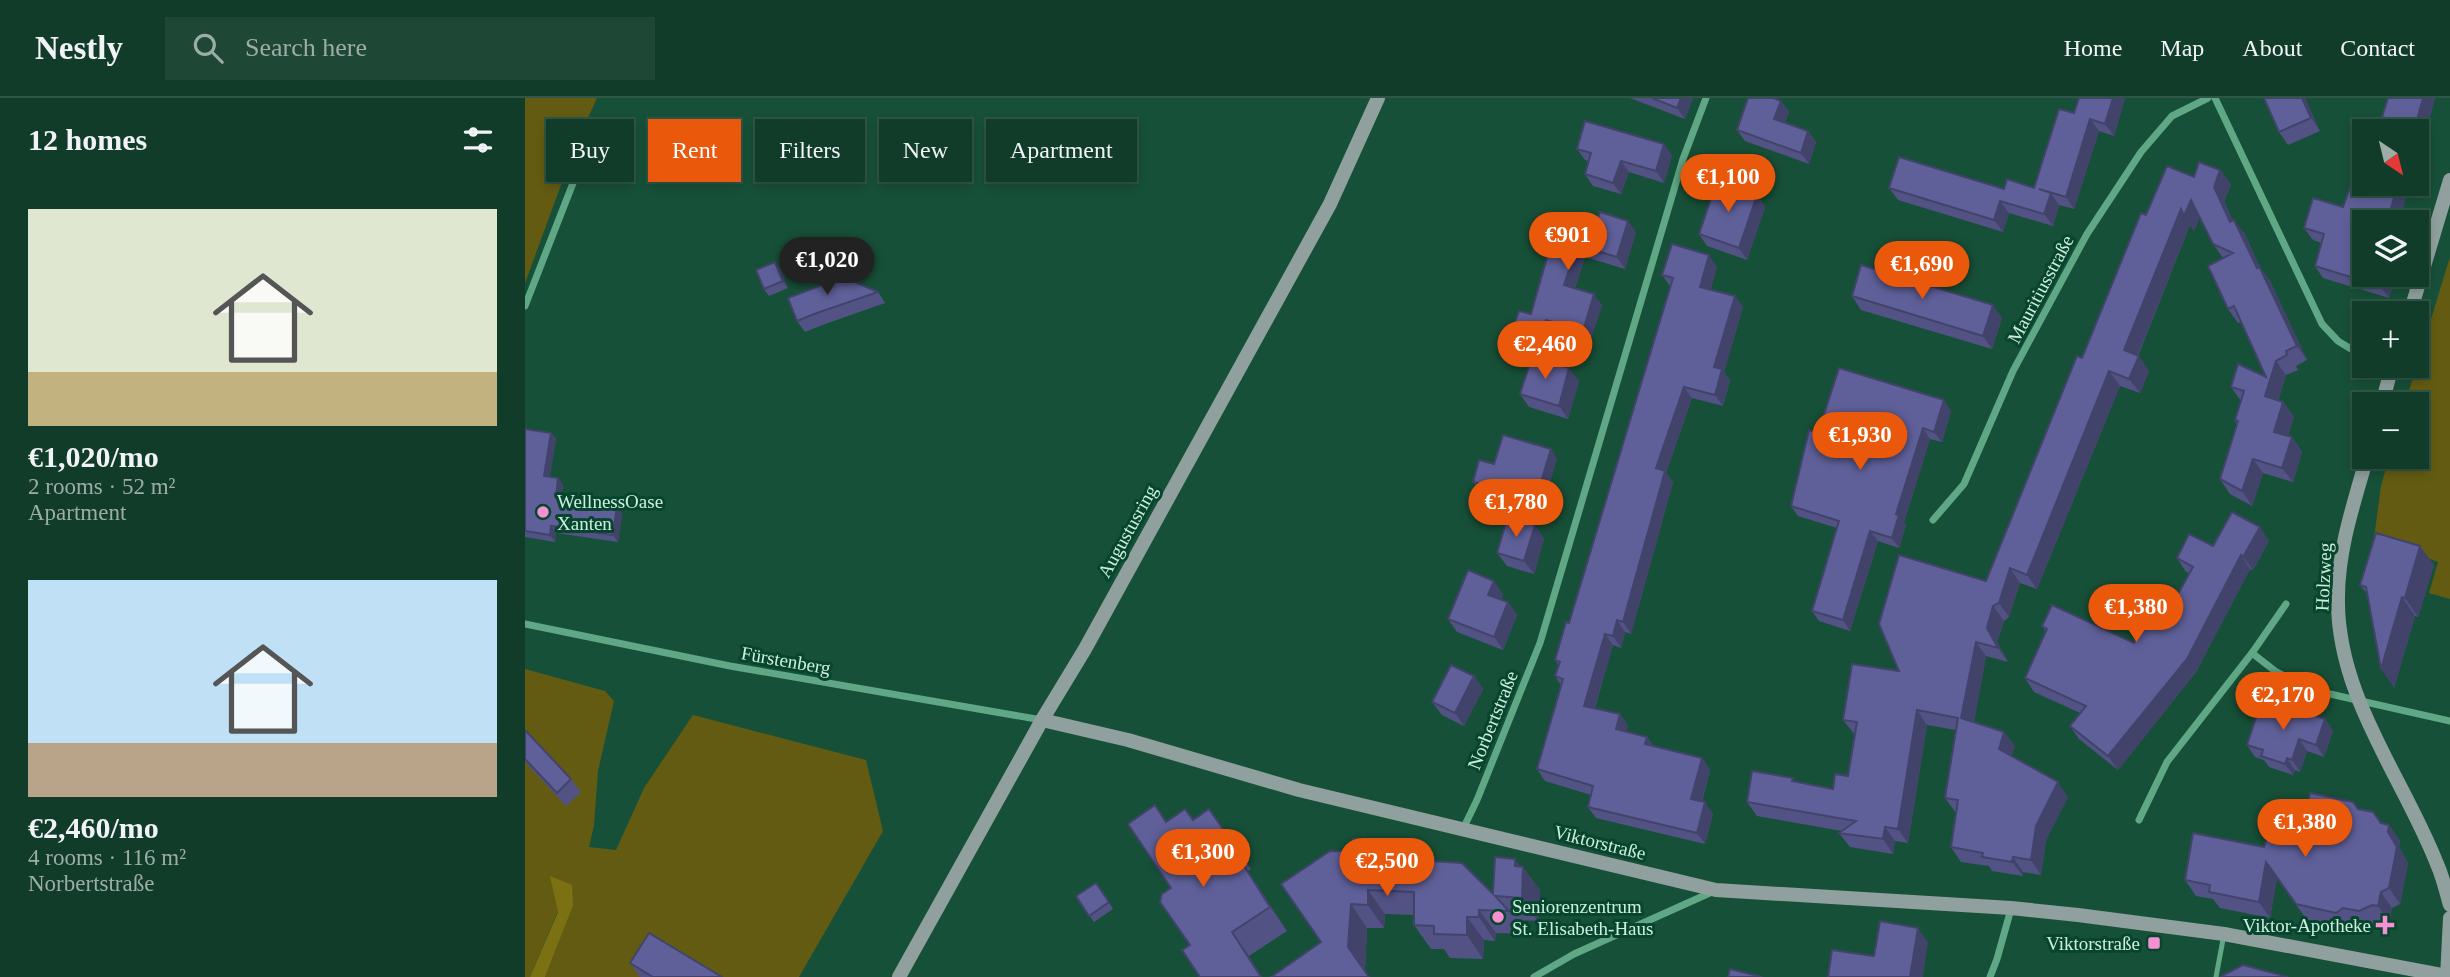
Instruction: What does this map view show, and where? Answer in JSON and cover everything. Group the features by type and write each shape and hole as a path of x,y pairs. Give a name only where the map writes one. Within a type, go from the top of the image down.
{"street":[{"name":"Augustusring","path":"899,977 1042,720 1085,649 1330,204 1378,98"},
{"name":"Norbertstraße","path":"1463,829 1540,643 1683,159 1706,98"},
{"name":"Mauritiusstraße","path":"1933,520 1964,484 2013,371 2095,222 2141,152 2172,116 2208,98"},
{"path":"2215,98 2322,324 2338,341 2352,350"},
{"path":"2414,301 2450,180"},
{"path":"525,306 573,182"},
{"name":"Holzweg","path":"2364,469 2343,540 2337,598 2343,650 2358,700 2438,865 2450,905"},
{"name":"Holzweg","path":"2139,820 2167,762 2252,653 2286,604"},
{"name":"Fürstenberg","path":"525,624 730,666 1042,720"},
{"path":"2252,653 2275,671 2308,689 2450,721"},
{"name":"Viktorstraße","path":"1042,720 1128,740 1299,790 1716,890 2011,908 2224,934 2448,977"},
{"path":"1534,977 1574,954 1716,890"},
{"path":"1990,977 2011,908"},
{"path":"2448,977 2450,918"}],"lane":[{"path":"2216,977 2224,934"}],"shaded area":[{"path":"525,98 597,98 587,119 546,119 546,182 562,182 525,283"},
{"path":"2450,257 2450,599 2429,593 2438,562 2374,538 2386,469 2429,469 2429,392 2409,392 2413,378 2429,378 2429,326"},
{"path":"525,669 605,691 614,701 598,771 594,825 589,847 616,850 644,788 693,715 866,760 883,831 799,977 545,977 573,906 551,877 558,911 530,977 525,977"},
{"path":"550,876 572,885 573,906 545,977 530,977 558,912"}],"building":[{"path":"1652,98 1681,98 1677,108"},
{"path":"1748,98 1773,98 1781,101 1774,119 1808,131 1801,153 1737,130"},
{"path":"2079,98 2113,98 2105,124 2090,119 2066,197 2039,189 2051,193 2044,214 2000,201 1994,220 1889,188 1899,157 2004,189 2007,179 2034,188 2059,109 2074,113"},
{"path":"2264,98 2302,98 2311,118 2279,132"},
{"path":"2388,98 2423,98 2417,119 2382,117"},
{"path":"1585,121 1664,144 1656,171 1621,161 1613,183 1585,174 1591,153 1577,149"},
{"path":"2199,162 2220,170 2214,187 2230,222 2234,220 2257,268 2259,266 2297,346 2286,351 2287,355 2276,361 2265,396 2283,402 2274,432 2292,437 2282,468 2253,459 2242,491 2220,479 2238,421 2235,420 2244,391 2231,387 2238,364 2266,377 2234,306 2228,309 2208,266 2233,253 2213,244 2191,200 2184,216 2181,209 2124,350 2139,356 2129,379 2109,371 2027,575 2010,568 1999,603 1993,606 1987,628 1998,648 1976,642 1961,718 2004,732 1999,749 2058,782 2036,826 2031,860 2013,857 2012,862 1982,857 1983,853 1951,847 1958,800 1945,798 1958,718 1917,710 1898,829 1885,827 1883,839 1839,833 1856,821 1747,802 1752,771 1833,789 1835,774 1848,776 1857,722 1843,720 1852,664 1899,671 1879,624 1899,555 1986,581 2077,356 2082,358 2141,213 2146,215 2167,166 2194,177"},
{"path":"1717,181 1757,195 1739,248 1699,234"},
{"path":"2352,182 2352,196 2395,196 2390,210 2352,210 2352,277 2315,266 2324,234 2304,228 2313,198 2343,207"},
{"path":"1600,212 1628,221 1617,257 1577,245 1564,285 1594,294 1583,331 1546,320 1540,339 1512,331 1519,311 1531,314 1550,247 1538,244 1547,213 1595,227"},
{"path":"1672,244 1709,255 1700,287 1735,296 1714,367 1722,369 1715,395 1684,387 1656,468 1665,471 1623,622 1617,620 1613,636 1605,634 1584,706 1620,714 1616,729 1647,737 1645,744 1702,758 1691,799 1705,802 1697,833 1588,807 1593,786 1537,769 1563,679 1555,676 1560,662 1555,660 1566,622 1569,623 1673,278 1662,275"},
{"path":"775,262 783,281 764,289 756,270"},
{"path":"1861,265 1993,305 1983,336 1852,296"},
{"path":"843,277 878,292 797,321 788,298"},
{"path":"1532,357 1569,368 1559,406 1520,394"},
{"path":"1839,368 1944,400 1934,432 1923,428 1896,514 1899,515 1892,538 1870,531 1843,620 1812,611 1839,521 1791,506 1809,430 1818,433"},
{"path":"525,429 551,433 544,476 558,478 556,498 617,506 613,535 551,526 550,535 525,531"},
{"path":"1503,435 1551,449 1534,505 1511,498 1513,493 1473,482 1479,460 1494,464"},
{"path":"2232,512 2260,527 2243,557 2241,555 2187,659 2108,756 2070,726 2086,706 2025,678 2047,629 2042,626 2052,605 2134,643 2151,606 2167,614 2193,567 2177,558 2189,534 2213,546"},
{"path":"1508,516 1535,525 1524,561 1497,553"},
{"path":"2376,533 2420,546 2381,669 2366,587 2360,585"},
{"path":"1468,570 1494,581 1488,595 1508,602 1494,637 1448,619"},
{"path":"1451,665 1474,676 1455,713 1432,702"},
{"path":"2260,705 2282,713 2285,706 2325,719 2316,745 2299,739 2292,760 2287,758 2285,764 2261,756 2263,750 2247,745"},
{"path":"525,730 571,779 557,793 525,759"},
{"path":"2310,793 2353,802 2358,809 2373,812 2381,823 2389,825 2388,832 2397,847 2389,888 2381,892 2378,906 2372,905 2359,911 2343,908 2336,913 2296,904 2266,862 2259,902 2209,892 2210,885 2185,880 2193,833 2264,847 2273,818 2280,816 2304,823"},
{"path":"1155,805 1166,822 1185,809 1193,820 1209,809 1234,845 1232,847 1270,907 1232,932 1261,977 1200,977 1182,950 1190,945 1160,902 1162,894 1171,888 1128,824"},
{"path":"1353,839 1416,842 1415,860 1462,863 1493,894 1495,857 1515,859 1515,866 1523,867 1522,898 1495,896 1509,911 1479,910 1479,917 1467,917 1467,935 1434,934 1434,926 1414,925 1414,892 1368,890 1368,905 1351,904 1348,947 1369,977 1271,977 1321,942 1281,884 1330,851 1352,852"},
{"path":"1096,883 1109,902 1089,916 1076,896"},
{"path":"1880,921 1918,928 1910,977 1828,977 1832,950 1874,956"},
{"path":"649,933 722,977 653,977 630,963"},
{"path":"2243,965 2288,977 2220,977"},
{"path":"1730,969 1762,977 1728,977"}],"place":[{"name":"WellnessOase Xanten","path":"543,512"},
{"name":"Seniorenzentrum St. Elisabeth-Haus","path":"1498,917"},
{"name":"Viktor-Apotheke","path":"2385,925"},
{"name":"Viktorstraße","path":"2154,943"}]}
